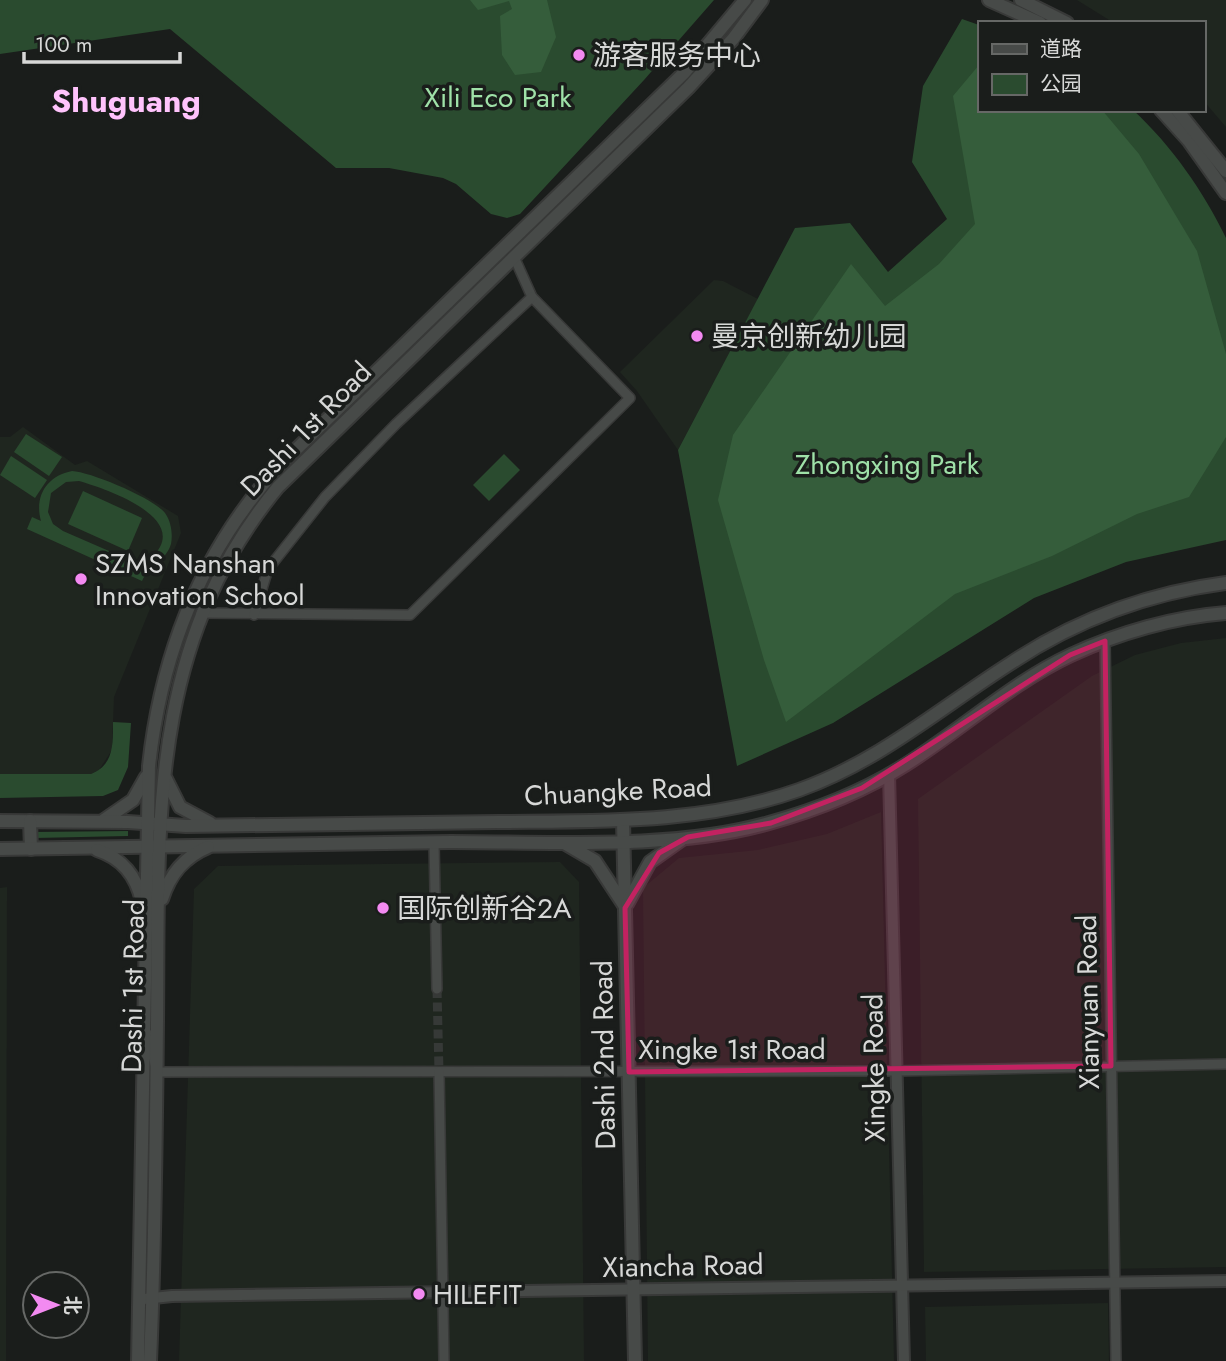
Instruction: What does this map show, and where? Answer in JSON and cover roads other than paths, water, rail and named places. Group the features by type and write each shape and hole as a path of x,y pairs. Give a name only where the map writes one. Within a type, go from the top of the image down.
{"main road":[{"name":"Dashi 1st Road","path":"150,1361 147,1299 146,1028 149,766 161,687 187,608 215,552 264,483 684,73 745,0"},
{"name":"Dashi 1st Road","path":"138,1361 147,1299 157,1072 158,913 165,761 174,698 201,613 237,542 278,487 688,88 733,39 762,0"},
{"path":"989,0 1036,21"},
{"path":"1021,0 1063,21"},
{"path":"1163,112 1189,141 1226,193"},
{"path":"1179,112 1226,171"},
{"name":"Chuangke Road","path":"0,821 220,825 623,820 718,811 814,784 887,749 1001,669 1062,633 1128,605 1226,583"},
{"name":"Chuangke Road","path":"0,849 218,844 559,842 688,837 739,831 790,817 842,797 889,774 1034,676 1070,655 1105,641 1182,619 1226,613"},
{"path":"165,761 168,785 176,803 194,817 220,825"},
{"path":"99,821 115,816 133,800 143,786 149,766"},
{"name":"Dashi 2nd Road","path":"623,820 635,1361"},
{"path":"30,821 31,849"},
{"path":"559,842 582,850 595,861 625,908 650,862 664,849 688,837"},
{"path":"158,913 167,884 179,867 197,852 218,844"},
{"path":"86,847 109,855 126,867 137,883 142,902 149,887"}],"street":[{"path":"201,613 410,615 630,398 532,297 515,259"},
{"path":"254,615 268,569 325,497 396,424 532,297"},
{"name":"Xianyuan Road","path":"1105,641 1116,1361"},
{"name":"Xingke Road","path":"889,774 904,1361"},
{"path":"434,842 437,989"},
{"path":"146,1028 157,1072"},
{"name":"Xingke 1st Road","path":"157,1072 897,1071 1226,1064"},
{"path":"439,1072 444,1361"},
{"name":"Xiancha Road","path":"147,1299 172,1296 1226,1281"}],"tunnel":[{"path":"437,989 439,1072"}],"place":[{"name":"游客服务中心","path":"579,55"},
{"name":"曼京创新幼儿园","path":"697,336"},
{"name":"SZMS Nanshan Innovation School","path":"81,579"},
{"name":"国际创新谷2A","path":"383,908"},
{"name":"HILEFIT","path":"419,1294"}],"district":[{"name":"Shuguang","path":"126,101"}],"park label":[{"name":"Xili Eco Park","path":"498,97"},
{"name":"Zhongxing Park","path":"887,464"}]}
